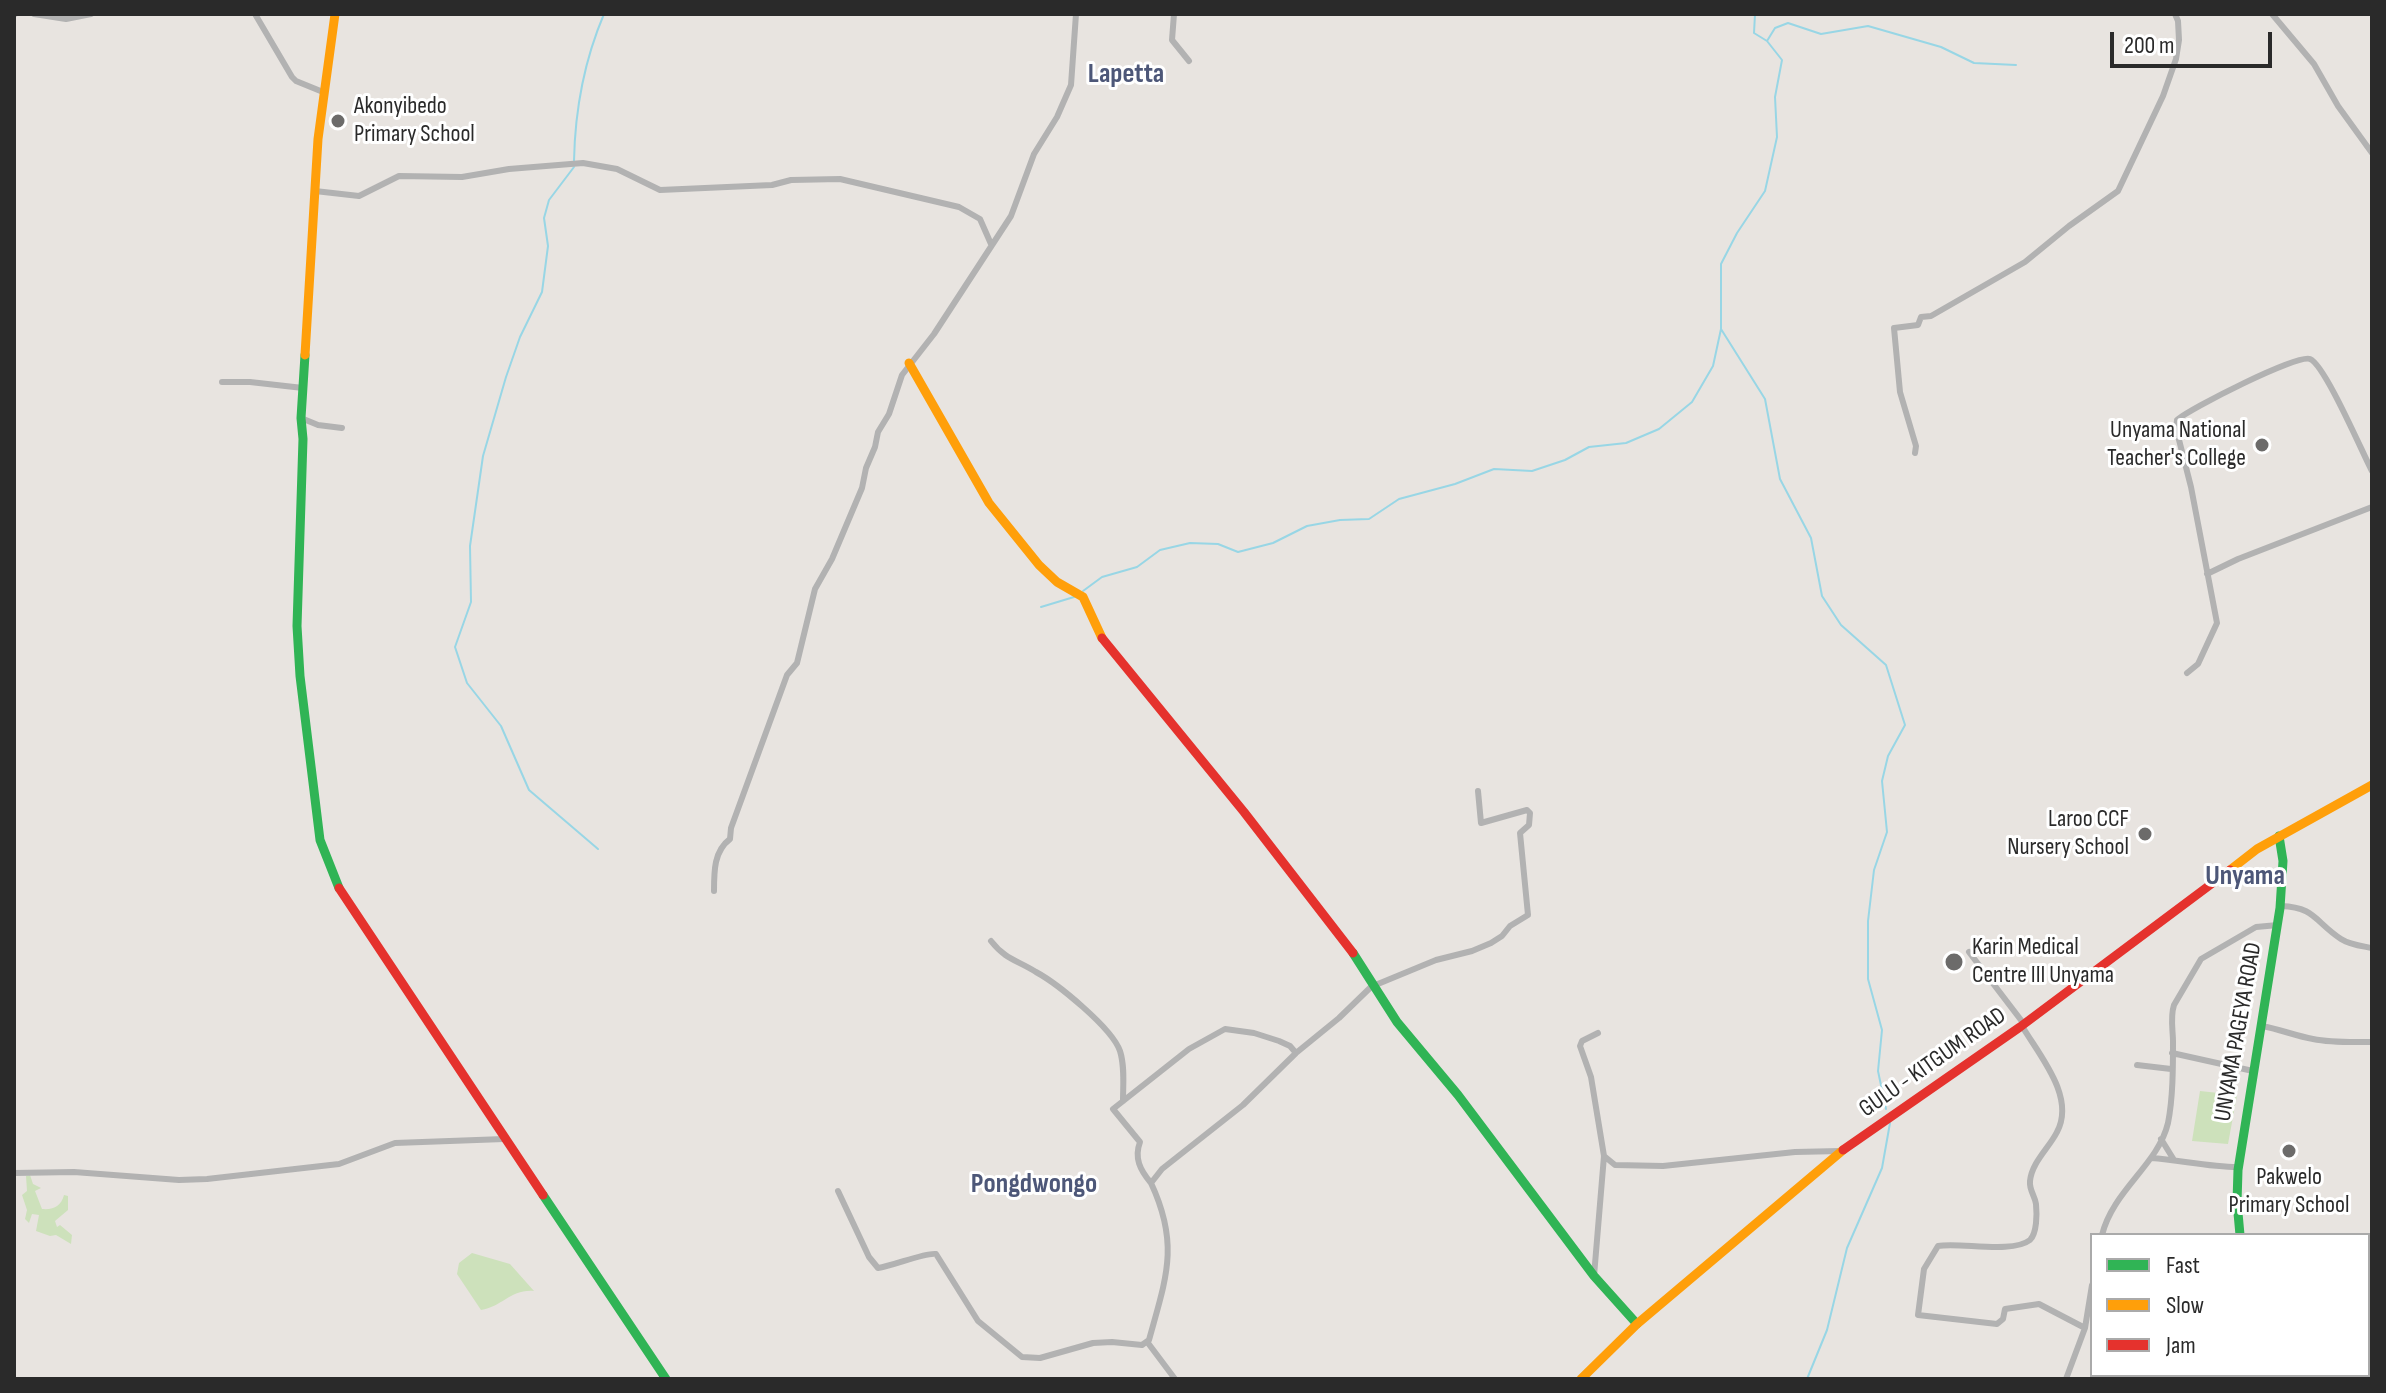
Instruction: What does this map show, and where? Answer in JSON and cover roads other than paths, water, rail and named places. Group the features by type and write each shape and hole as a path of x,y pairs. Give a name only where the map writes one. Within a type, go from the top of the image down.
{"street":[{"path":"34,14 66,19 91,14"},
{"path":"255,14 292,77 323,92"},
{"path":"335,14 323,92 315,191 301,418 303,439 297,626 304,714 320,840 340,892 666,1379"},
{"path":"714,891 718,855 731,836 731,828 787,675 797,663 815,589 832,559 862,488 878,432 889,414 909,363 934,334 1011,216 1034,154 1057,117 1071,85 1079,14"},
{"path":"1174,14 1172,40 1189,61"},
{"path":"1915,453 1916,446 1900,392 1894,328 1918,325 1921,317 1931,316 2025,262 2118,191 2163,96 2176,59 2179,40 2175,14"},
{"path":"2272,14 2314,64 2338,106 2372,153"},
{"path":"315,191 359,196 399,176 462,177 561,163 617,169 660,190 772,185 791,180 844,180 959,207 980,219 991,244"},
{"path":"2187,673 2198,664 2217,623 2191,487 2176,428 2177,420 2301,358 2310,359 2317,364 2328,382 2372,471"},
{"path":"909,363 989,503 1039,565 1057,582 1083,597 1102,638 1244,812 1352,952 1397,1022 1458,1095 1594,1276 1637,1324"},
{"path":"222,382 303,388"},
{"path":"301,418 318,425 342,428"},
{"path":"2207,574 2372,507"},
{"name":"GULU - KITGUM ROAD","path":"1581,1379 1637,1324 1842,1151 2023,1025 2173,911 2279,836 2372,785"},
{"path":"1151,1183 1162,1169 1243,1105 1296,1053 1373,986 1436,960 1491,943 1528,915 1520,833 1529,825 1530,813 1527,810 1481,823 1478,791"},
{"name":"UNYAMA PAGEYA ROAD","path":"2240,1233 2237,1203 2241,1136 2281,906 2284,872 2279,836"},
{"path":"2281,906 2299,906 2341,939 2372,948"},
{"path":"2103,1233 2117,1199 2151,1158 2168,1124 2172,1010 2201,959 2256,927 2278,925"},
{"path":"991,941 1005,957 1036,971 1111,1034 1121,1055 1123,1101"},
{"path":"1969,952 2023,1025 2059,1093 2064,1110 2057,1133 2043,1151 2031,1176 2030,1189 2036,1202 2035,1232 2025,1242 2006,1246 1938,1246 1924,1269 1918,1315 1997,1324 2003,1319 2005,1309 2035,1303 2085,1328"},
{"path":"2262,1026 2291,1031 2310,1039 2372,1042"},
{"path":"1148,1343 1168,1271 1168,1227 1151,1183 1138,1164 1140,1142 1113,1109 1189,1049 1225,1029 1279,1041 1296,1053"},
{"path":"1594,1276 1604,1156 1591,1077 1580,1046 1582,1041 1598,1033"},
{"path":"2172,1053 2253,1071"},
{"path":"2137,1065 2171,1069"},
{"path":"14,1173 64,1172 207,1179 339,1164 395,1143 504,1139"},
{"path":"2161,1139 2174,1160"},
{"path":"1604,1156 1615,1165 1663,1166 1795,1152 1842,1151"},
{"path":"2151,1158 2203,1166 2238,1167"},
{"path":"838,1191 869,1257 878,1268 902,1264 931,1252 936,1254 978,1321 1022,1357 1040,1358 1093,1343 1148,1343"},
{"path":"2066,1379 2085,1328 2090,1297"},
{"path":"1148,1343 1175,1379"}],"waterway":[{"path":"574,161 582,86 604,14"},
{"path":"1755,14 1754,33 1767,41 1782,60 1775,97 1777,137 1765,191 1721,264 1721,329 1765,399 1780,479 1811,538 1822,596 1841,625 1886,665 1905,725 1888,756 1882,781 1887,832 1874,870 1868,921 1868,979 1882,1030 1878,1071 1886,1109"},
{"path":"1767,41 1775,28 1788,23 1821,34 1868,26 1941,47 1974,63 2016,65"},
{"path":"574,167 549,200 544,218 548,246 542,292 520,337 483,456 470,546 471,602 455,647 467,683 501,726 529,790 598,849"},
{"path":"1083,591 1102,577 1137,567 1160,550 1190,543 1218,544 1238,552 1273,543 1307,526 1369,519 1399,499 1455,484 1494,469 1532,471 1565,460 1589,447 1626,443 1659,429 1692,402 1713,366 1721,329"},
{"path":"1041,607 1074,597"},
{"path":"1807,1379 1827,1330 1847,1248 1882,1168 1890,1123"}],"place":[{"name":"Akonyibedo Primary School","path":"338,121"},
{"name":"Unyama National Teacher's College","path":"2262,445"},
{"name":"Laroo CCF Nursery School","path":"2145,834"},
{"name":"Karin Medical Centre III Unyama","path":"1954,962"},
{"name":"Pakwelo Primary School","path":"2289,1151"}],"district":[{"name":"Lapetta","path":"1126,75"},
{"name":"Unyama","path":"2245,877"},
{"name":"Pongdwongo","path":"1034,1185"}]}
